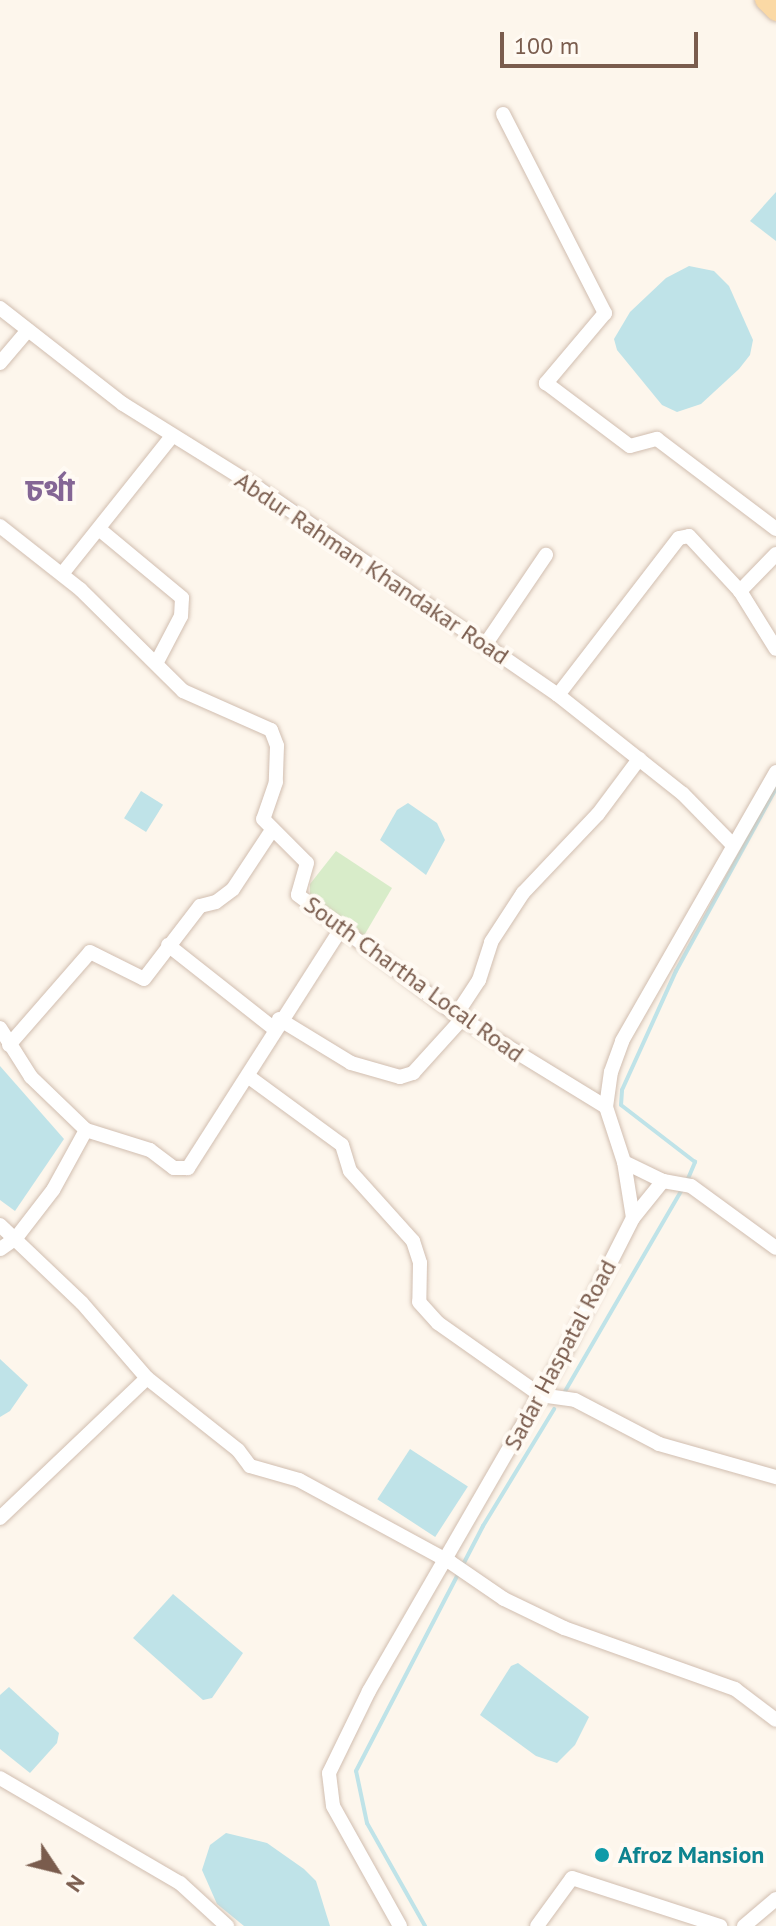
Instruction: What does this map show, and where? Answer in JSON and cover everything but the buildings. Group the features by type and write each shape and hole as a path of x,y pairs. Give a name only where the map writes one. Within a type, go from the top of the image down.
{"main road":[{"path":"764,0 776,12"}],"street":[{"path":"503,114 605,313 546,383 630,446 657,439 776,529"},
{"name":"Abdur Rahman Khandakar Road","path":"0,308 172,436 558,695 683,794 732,844"},
{"path":"0,363 28,330"},
{"path":"62,574 172,436"},
{"path":"0,526 62,574 193,698 257,721 276,738 275,787 262,810 272,830 233,889 216,902 200,906 144,979 93,952 86,954 9,1045"},
{"path":"99,529 182,598 181,616 157,662"},
{"path":"558,695 679,538 689,536 740,591 776,649"},
{"path":"740,591 776,554"},
{"path":"485,645 546,555"},
{"path":"168,945 276,1024 351,1063 400,1077 413,1073 459,1017 479,980 491,942 523,893 598,814 639,759"},
{"path":"633,1218 624,1162 606,1107 622,1041 732,844 776,772"},
{"name":"South Chartha Local Road","path":"272,830 307,863 298,895 340,930 459,1017 606,1107"},
{"path":"0,1028 36,1083 86,1130 150,1150 174,1168 188,1168 249,1077 276,1024 340,930"},
{"path":"249,1077 342,1145 350,1171 413,1241 420,1263 419,1302 438,1323 540,1395 575,1400 659,1444 776,1477"},
{"path":"0,1249 16,1238 53,1190 86,1130"},
{"path":"624,1162 663,1181 685,1183 773,1241"},
{"name":"Sadar Haspatal Road","path":"393,1923 333,1806 329,1773 369,1691 449,1562 633,1218 663,1181"},
{"path":"0,1225 82,1303 147,1378 238,1450 250,1466 299,1480 449,1562 504,1599 564,1628 735,1689 776,1720"},
{"path":"0,1518 147,1378"},
{"path":"0,1778 180,1883 227,1926"},
{"path":"537,1926 572,1878 720,1926"},
{"path":"744,1926 776,1899"}],"green space":[{"path":"336,851 392,888 362,939 310,895 310,884"}],"water":[{"path":"776,192 776,241 750,221"},
{"path":"689,266 714,271 729,286 753,340 750,355 739,369 701,404 677,412 662,405 617,350 614,339 630,312 666,278"},
{"path":"141,791 163,805 146,832 124,818"},
{"path":"408,803 437,823 445,840 426,875 380,840 397,810"},
{"path":"0,1066 64,1139 15,1211 0,1200"},
{"path":"0,1359 28,1385 10,1411 0,1417"},
{"path":"410,1449 468,1487 435,1537 377,1499"},
{"path":"173,1594 243,1653 212,1698 203,1700 133,1638"},
{"path":"518,1663 589,1717 575,1745 557,1763 536,1756 480,1715 511,1666"},
{"path":"9,1687 59,1733 57,1743 30,1773 0,1749 0,1695"},
{"path":"226,1833 267,1843 304,1869 316,1881 330,1926 244,1926 217,1904 202,1870 210,1845"}],"waterway":[{"path":"687,1181 695,1162 621,1105 622,1090 676,971 776,788"},
{"path":"564,1393 683,1188"},
{"path":"425,1926 367,1823 356,1771 483,1526 554,1409"}],"place":[{"name":"Afroz Mansion","path":"602,1855"}],"district":[{"name":"চর্থা","path":"50,489"}]}
